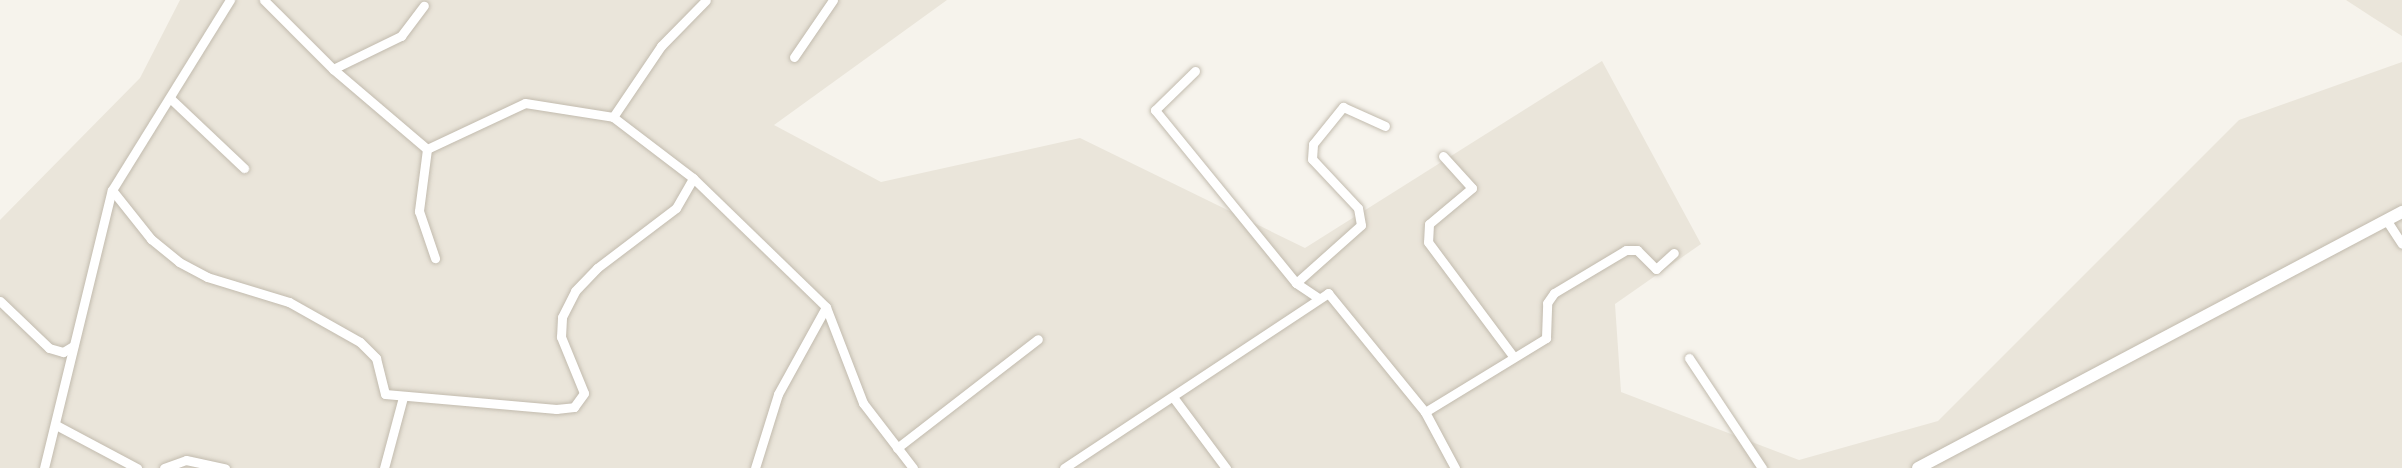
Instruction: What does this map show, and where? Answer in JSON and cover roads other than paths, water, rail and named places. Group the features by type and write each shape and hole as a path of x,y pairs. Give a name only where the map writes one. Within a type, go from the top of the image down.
{"street":[{"path":"44,468 112,190 230,0"},
{"path":"264,0 333,69 427,149"},
{"path":"613,117 656,52 706,0"},
{"path":"794,57 835,0"},
{"path":"333,69 401,36 424,6"},
{"path":"1196,71 1155,110 1296,283 1318,298"},
{"path":"170,98 244,168"},
{"path":"427,149 525,103 613,117 693,178 826,307 863,403 913,468"},
{"path":"1296,283 1361,225 1358,208 1312,159 1312,144 1343,107 1385,126"},
{"path":"427,149 419,211 435,258"},
{"path":"1443,156 1472,188 1429,225 1428,242 1513,356"},
{"path":"112,190 151,238 179,262 207,277 289,302 360,342 376,358 382,390 403,397 556,409 578,405 584,393 561,338 568,303 590,274 676,208 693,178"},
{"path":"1918,468 2402,212"},
{"path":"2387,220 2402,244"},
{"path":"1425,412 1550,334 1547,303 1554,293 1626,250 1637,250 1654,269 1674,253"},
{"path":"1064,468 1318,298 1335,296 1425,412 1455,468"},
{"path":"0,301 49,348 63,352 73,346"},
{"path":"754,468 778,394 826,307"},
{"path":"897,448 1038,339"},
{"path":"1689,358 1762,468"},
{"path":"384,468 403,397"},
{"path":"1173,397 1226,468"},
{"path":"56,425 137,468"},
{"path":"164,468 186,460 225,468"}]}
